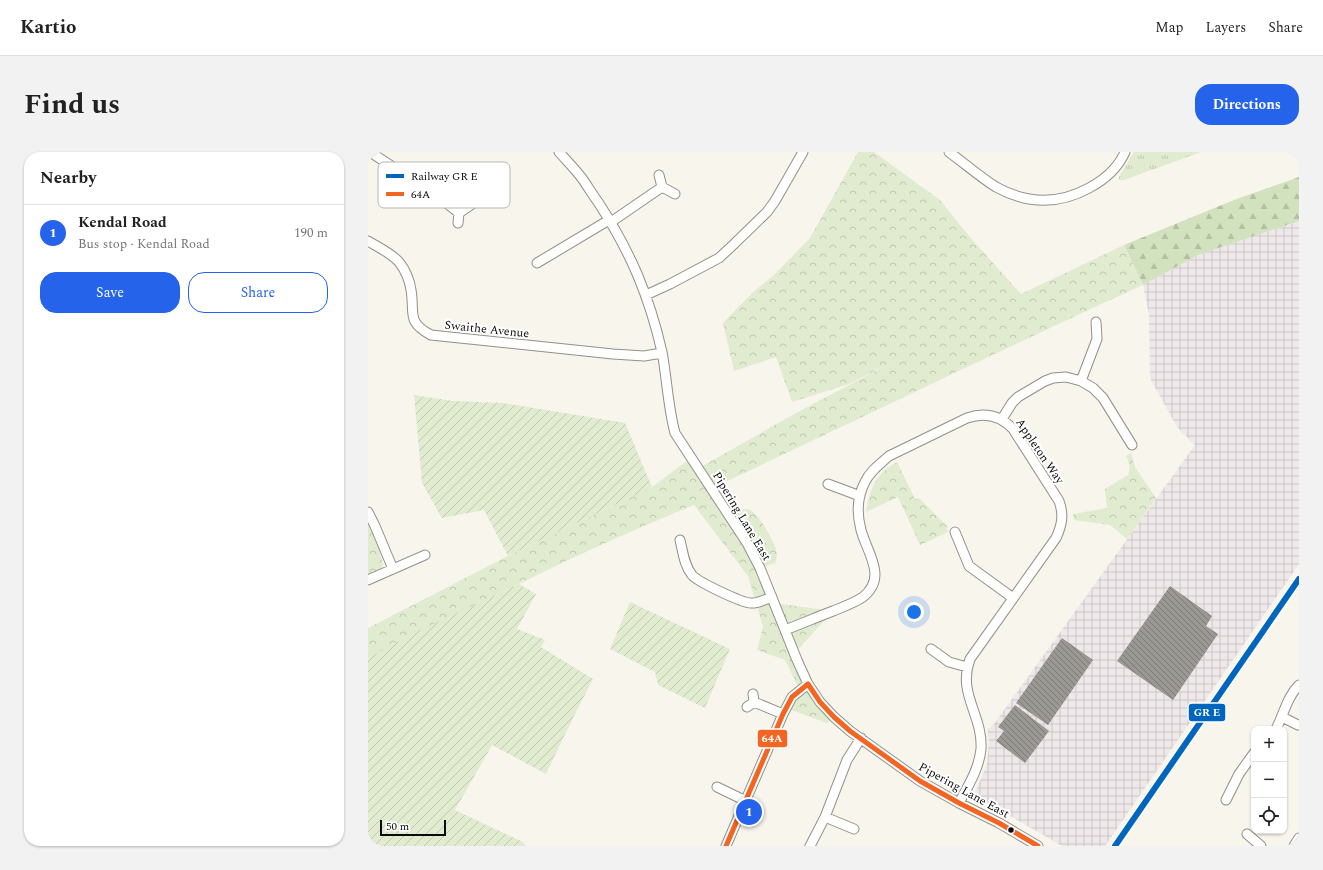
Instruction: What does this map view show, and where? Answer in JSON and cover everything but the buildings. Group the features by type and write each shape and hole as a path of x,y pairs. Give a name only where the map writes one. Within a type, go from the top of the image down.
{"street":[{"path":"370,152 385,162"},
{"name":"Pipering Lane East","path":"559,152 581,177 610,221 632,261 646,295 655,323 662,353 675,433 747,543 760,568 808,684 820,702 834,717 920,781 999,823 1038,846"},
{"path":"646,295 719,258 767,212 775,201 803,152"},
{"path":"949,152 1000,188 1023,198 1047,201 1076,196 1104,179 1117,167 1124,152"},
{"path":"659,175 662,187 675,194"},
{"path":"537,263 610,221 662,187"},
{"path":"452,208 458,213"},
{"path":"458,213 466,208"},
{"path":"458,213 458,223"},
{"name":"Swaithe Avenue","path":"368,241 399,262 406,275 411,290 412,309 415,322 422,330 431,335 613,354 644,356 662,353"},
{"path":"1080,381 1097,339 1096,322"},
{"path":"1002,419 1012,403 1018,397 1045,381 1053,378 1066,378 1080,381 1093,388 1103,398 1132,445"},
{"name":"Appleton Way","path":"785,630 850,604 869,591 875,578 875,569 859,522 858,510 860,496 864,483 870,473 889,456 967,418 977,415 986,414 1002,419 1014,429 1059,501 1062,509 1061,529 970,659 967,667 966,686 977,719 981,749 975,773 959,803"},
{"path":"828,484 860,496"},
{"path":"368,512 393,569"},
{"path":"954,532 969,566 1013,598"},
{"path":"680,540 688,569 693,576 701,582 744,602 753,604 772,597"},
{"path":"368,580 425,556"},
{"path":"932,649 949,662 967,667"},
{"path":"726,846 783,714 792,698 808,684"},
{"path":"1278,726 1287,701 1299,685"},
{"path":"751,701 783,714"},
{"path":"1282,717 1298,725"},
{"path":"810,846 825,817 847,760 861,738"},
{"path":"1226,800 1239,774 1251,757"},
{"path":"714,786 746,800"},
{"path":"825,817 854,829"},
{"path":"1247,834 1264,844"}],"shaded area":[{"path":"1299,221 1299,564 1105,846 1062,846 974,795 987,764 989,742 988,729 994,724 1195,445 1177,427 1150,378 1149,314 1143,285 1198,255"}],"green space":[{"path":"858,152 874,152 940,200 969,236 1021,294 1124,245 1143,285 712,488 729,515 740,510 747,509 756,515 770,535 776,549 776,560 775,563 760,568 774,603 833,611 794,654 834,717 827,723 786,708 800,690 785,660 757,650 763,627 748,576 694,505 611,540 368,658 368,628 508,556 652,487 692,457 699,468 796,413 902,357 849,384 792,402 776,357 734,371 723,323 752,293 773,276 810,238"},
{"path":"1134,152 1201,152 1124,180 1119,180 1119,177"},
{"path":"1299,177 1299,221 1198,255 1143,285 1124,245 1234,200"},
{"path":"414,395 453,401 503,403 625,423 652,487 508,556 484,510 442,518 422,483"},
{"path":"1131,453 1135,467 1156,498 1127,539 1110,525 1074,520 1073,514 1107,508 1105,489 1128,475 1129,465 1126,456"},
{"path":"897,462 915,499 919,498 948,527 946,528 948,532 920,545 898,497 866,512 872,489 878,477"},
{"path":"368,524 377,541 383,563 382,568 368,575"},
{"path":"519,584 536,594 517,629 545,640 541,647 593,679 546,774 492,745 455,810 523,842 525,846 368,846 368,658 412,634"},
{"path":"630,602 730,649 705,708 658,685 655,672 610,649"}],"transit line":[{"path":"1115,846 1299,579"},
{"name":"64A","path":"726,846 783,714 792,697 808,684 820,702 850,731 920,781 999,823 1038,846"}],"place":[{"name":"Kendal Road","path":"749,812"}]}
